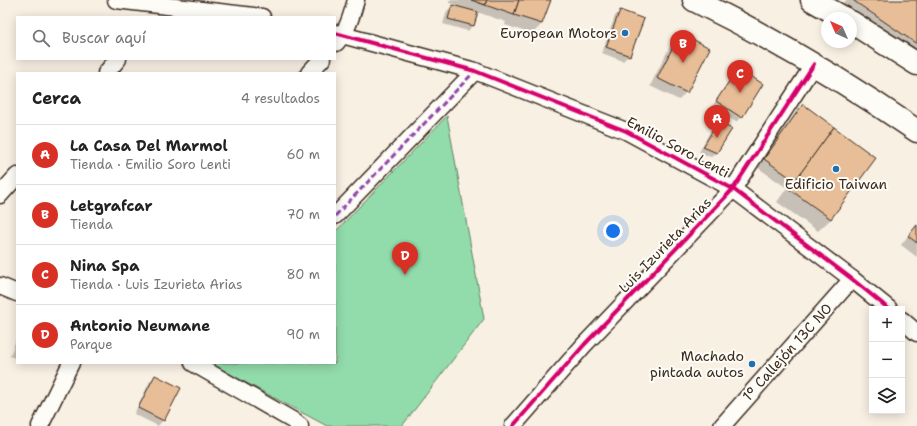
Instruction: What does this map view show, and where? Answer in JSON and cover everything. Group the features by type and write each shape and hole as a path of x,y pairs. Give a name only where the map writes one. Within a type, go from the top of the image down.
{"main road":[{"path":"694,0 733,19 814,64 881,106 917,131"},
{"path":"812,0 833,12"},
{"path":"857,26 917,64"}],"street":[{"path":"116,0 159,11 245,16"},
{"path":"338,38 351,19 356,0"},
{"name":"Emilio Soro Lenti","path":"338,38 474,71 626,131 733,189 885,306"},
{"path":"107,72 117,60"},
{"path":"310,72 321,60"},
{"name":"Luis Izurieta Arias","path":"513,426 584,345 733,189 814,64"},
{"path":"336,215 474,71"},
{"path":"0,195 16,177"},
{"name":"1º Callejón 13C NO","path":"722,426 852,279"},
{"path":"0,286 16,293"},
{"path":"905,323 917,333"},
{"path":"40,426 71,364"},
{"path":"196,364 300,426"}],"green space":[{"path":"447,116 484,319 402,426 327,426 211,364 336,364 336,231"}],"building":[{"path":"471,0 487,0 485,5"},
{"path":"487,0 519,0 514,15 485,5"},
{"path":"519,0 551,0 542,24 514,15"},
{"path":"853,0 917,0 917,44 854,1"},
{"path":"452,5 478,12 474,26 448,19"},
{"name":"European Motors","path":"620,10 644,19 630,56 606,47"},
{"path":"680,33 710,48 687,93 657,78"},
{"path":"738,68 763,84 742,118 716,101"},
{"path":"803,104 834,127 795,181 764,159"},
{"path":"718,122 732,129 717,153 703,147"},
{"name":"Edificio Taiwan","path":"834,127 876,158 831,219 789,189"},
{"path":"917,225 917,243 908,236"},
{"path":"155,375 181,388 164,421 138,408"}],"marked path":[{"path":"336,215 475,71"}],"cycle path":[{"path":"336,33 475,71 626,131 733,189 885,306"},
{"path":"513,426 584,345 733,189 814,64"}],"place":[{"name":"European Motors","path":"625,33"},
{"name":"Letgrafcar","path":"683,63"},
{"name":"Nina Spa","path":"740,93"},
{"name":"La Casa Del Marmol","path":"717,138"},
{"name":"Edificio Taiwan","path":"836,169"},
{"name":"Antonio Neumane","path":"405,275"},
{"name":"Machado pintada autos","path":"752,364"}]}
